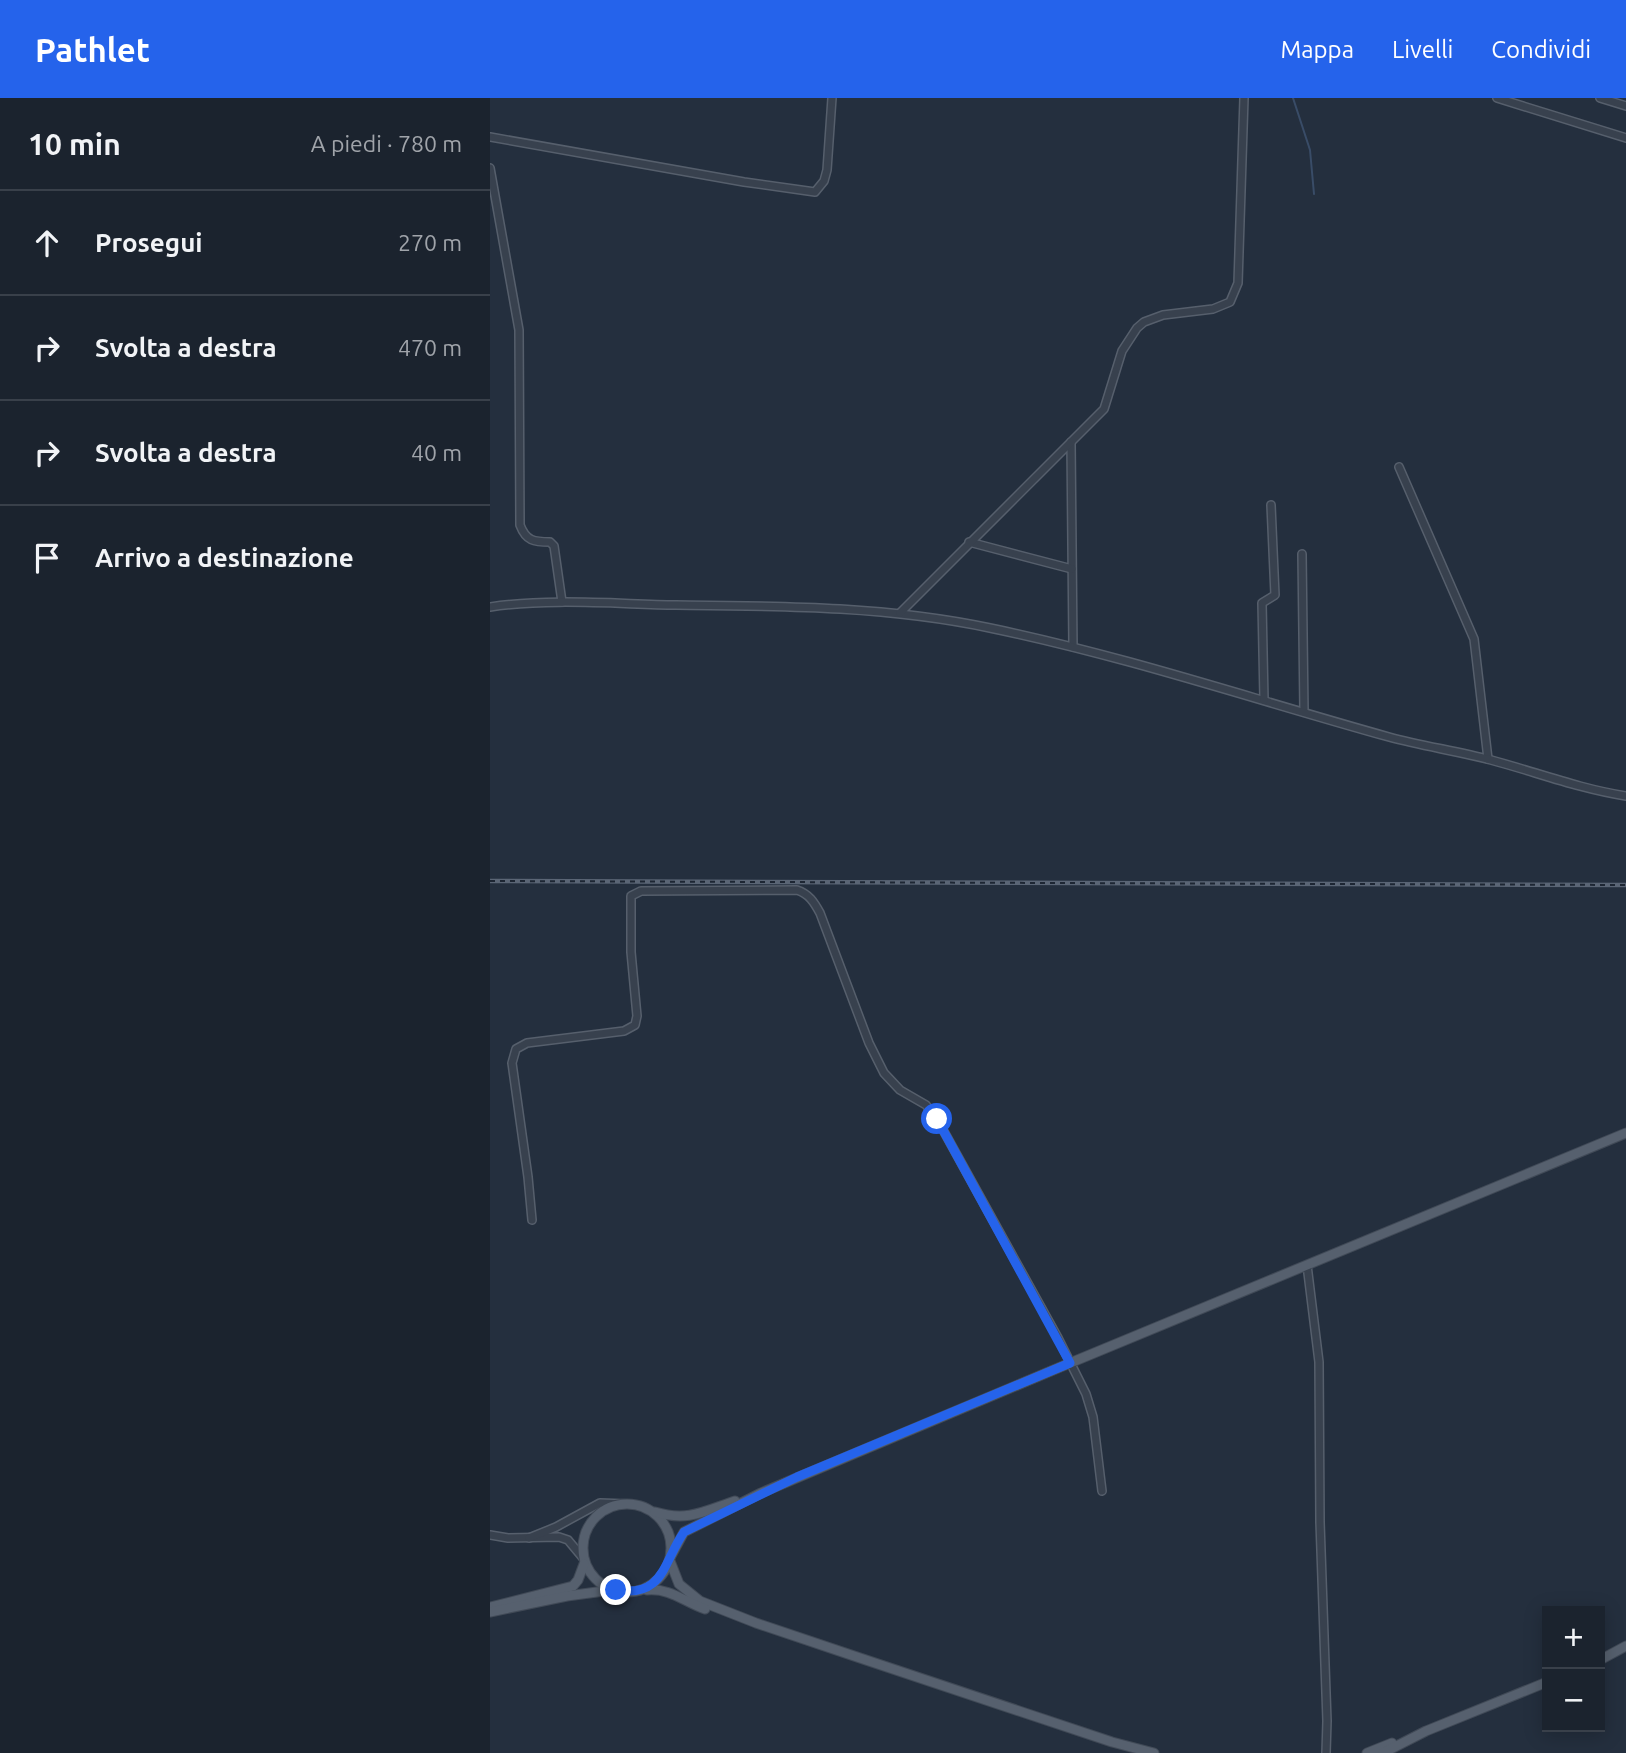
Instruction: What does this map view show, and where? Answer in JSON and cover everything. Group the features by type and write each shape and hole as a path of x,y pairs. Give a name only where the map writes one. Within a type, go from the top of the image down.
{"main road":[{"path":"642,1590 654,1583 684,1532 761,1493 1626,1133"},
{"path":"490,1607 573,1586 578,1580 584,1561 586,1534 593,1521 614,1506 628,1504 667,1516 692,1516 761,1493"},
{"path":"651,1511 667,1531 679,1584 700,1601 756,1623"},
{"path":"584,1561 599,1582 616,1590"},
{"path":"490,1612 567,1596 616,1590 660,1589 673,1592 702,1608 756,1623 1154,1753"},
{"path":"1605,1657 1626,1646"},
{"path":"1368,1753 1542,1684"},
{"path":"1382,1753 1420,1734"},
{"path":"1112,1741 1141,1753"}],"street":[{"path":"490,137 815,192 824,181 832,98"},
{"path":"900,612 1106,406 1122,351 1137,328 1152,318 1163,315 1224,306 1235,294 1238,283 1244,98"},
{"path":"1497,98 1626,138"},
{"path":"1600,98 1626,106"},
{"path":"490,168 519,330 520,525 528,539 534,542 550,542 554,546 562,602"},
{"path":"1070,442 1073,648"},
{"path":"1399,467 1474,639 1488,759"},
{"path":"1264,700 1262,603 1275,595 1271,505"},
{"path":"969,542 1072,569"},
{"path":"1302,554 1304,712"},
{"path":"490,607 562,602 900,612 988,627 1073,648 1443,751 1488,759 1594,791 1626,796"},
{"path":"532,1220 513,1075 514,1053 518,1046 527,1042 624,1031 635,1025 637,1016 631,953 631,896 641,891 797,890 809,896 820,913 869,1042 884,1073 900,1090 926,1105 937,1119 1070,1363 1090,1408 1102,1491"},
{"path":"1307,1265 1319,1362 1326,1753"},
{"path":"529,1538 600,1503 628,1504"},
{"path":"490,1535 508,1538 559,1536 568,1540 584,1561"}],"waterway":[{"path":"1293,98 1310,150 1314,194"}],"railway":[{"path":"490,881 1626,885"}],"route":[{"path":"616,1590 642,1590 654,1583 663,1574 676,1543 684,1532 761,1493 1070,1363 937,1119"}]}
